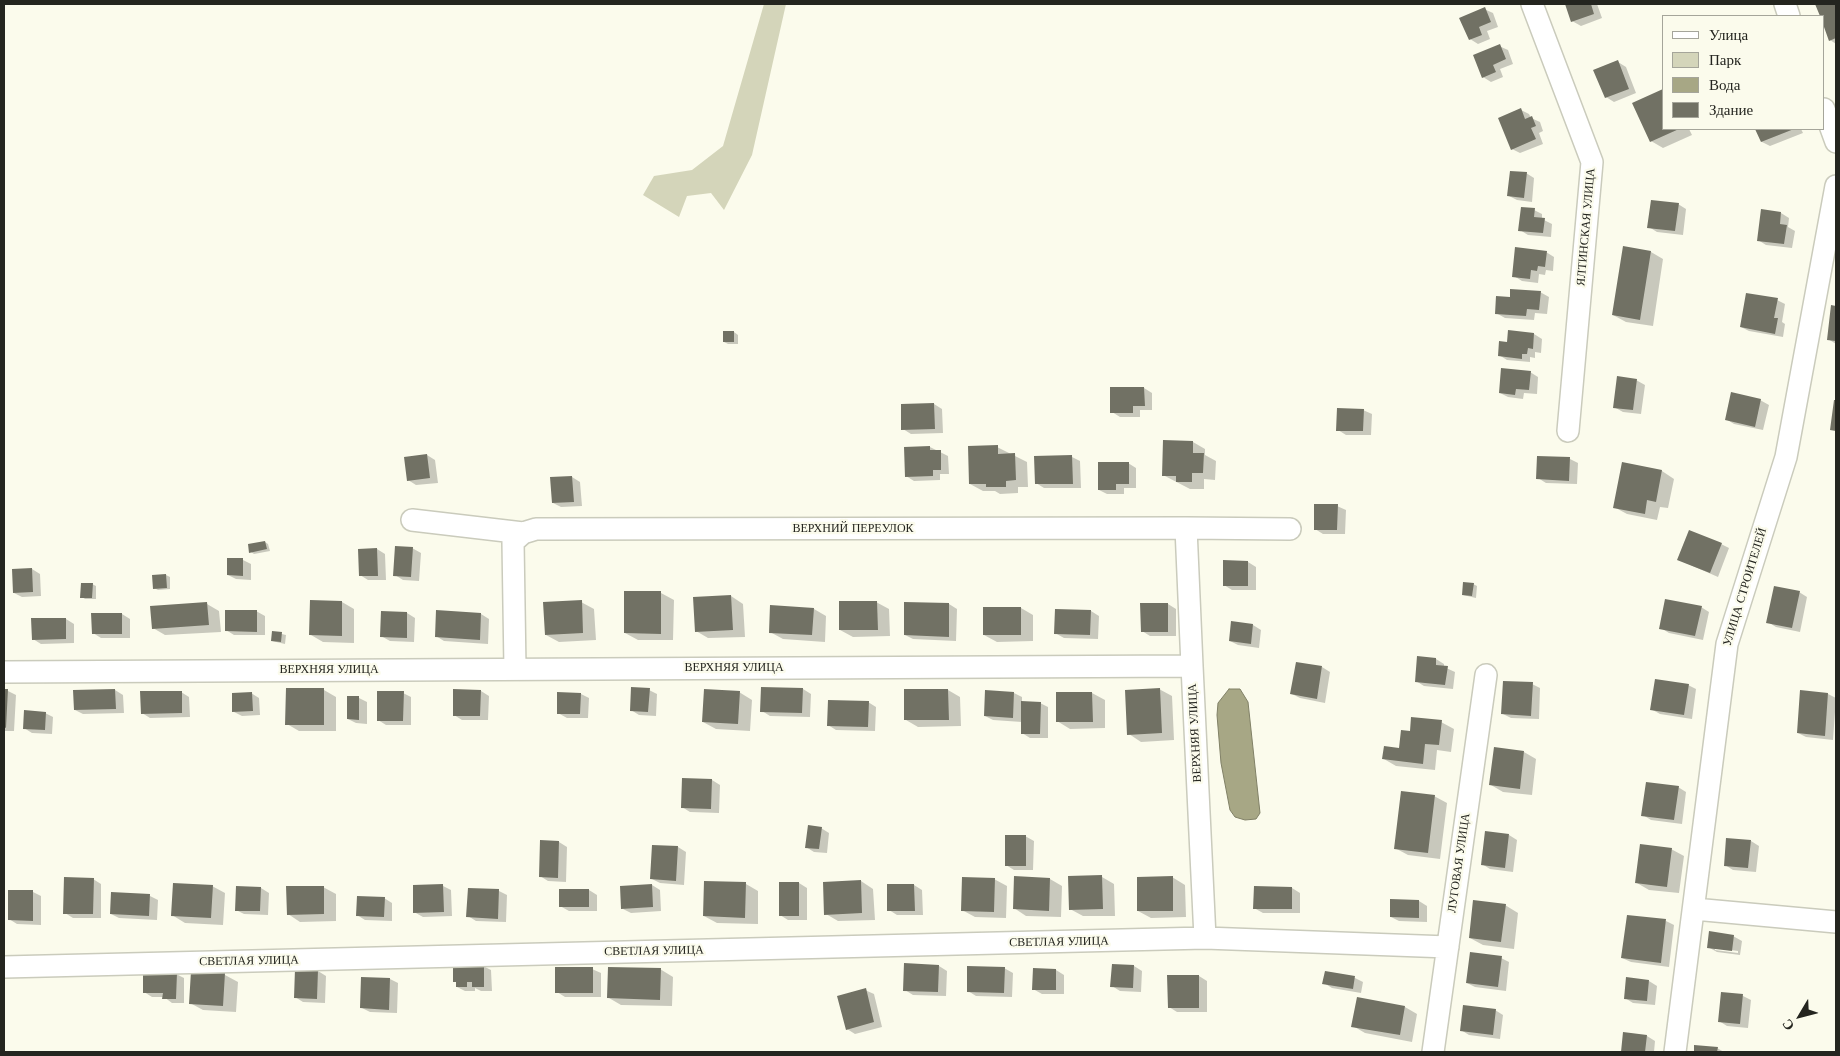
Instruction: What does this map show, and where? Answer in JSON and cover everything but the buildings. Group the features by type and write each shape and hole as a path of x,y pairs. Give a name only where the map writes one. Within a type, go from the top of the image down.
{"street":[{"name":"ЯЛТИНСКАЯ УЛИЦА","path":"1532,4 1592,162 1568,431"},
{"path":"1825,113 1836,142"},
{"name":"УЛИЦА СТРОИТЕЛЕЙ","path":"1675,1052 1727,644 1786,457 1836,186"},
{"name":"ВЕРХНИЙ ПЕРЕУЛОК","path":"412,520 523,533 536,529 1290,529"},
{"path":"1186,528 1192,666"},
{"path":"516,670 513,542 523,533"},
{"name":"ВЕРХНЯЯ УЛИЦА","path":"4,672 1192,666 1205,938"},
{"name":"ЛУГОВАЯ УЛИЦА","path":"1434,1052 1486,675"},
{"path":"1694,909 1836,922"},
{"name":"СВЕТЛАЯ УЛИЦА","path":"4,967 1205,938 1448,946"}],"green space":[{"path":"764,4 786,4 752,155 724,210 711,193 687,196 679,217 643,195 654,176 692,170 723,146"}],"water":[{"path":"1229,689 1240,689 1248,702 1260,813 1256,819 1245,820 1235,817 1230,810 1221,763 1217,715 1218,703"}]}
